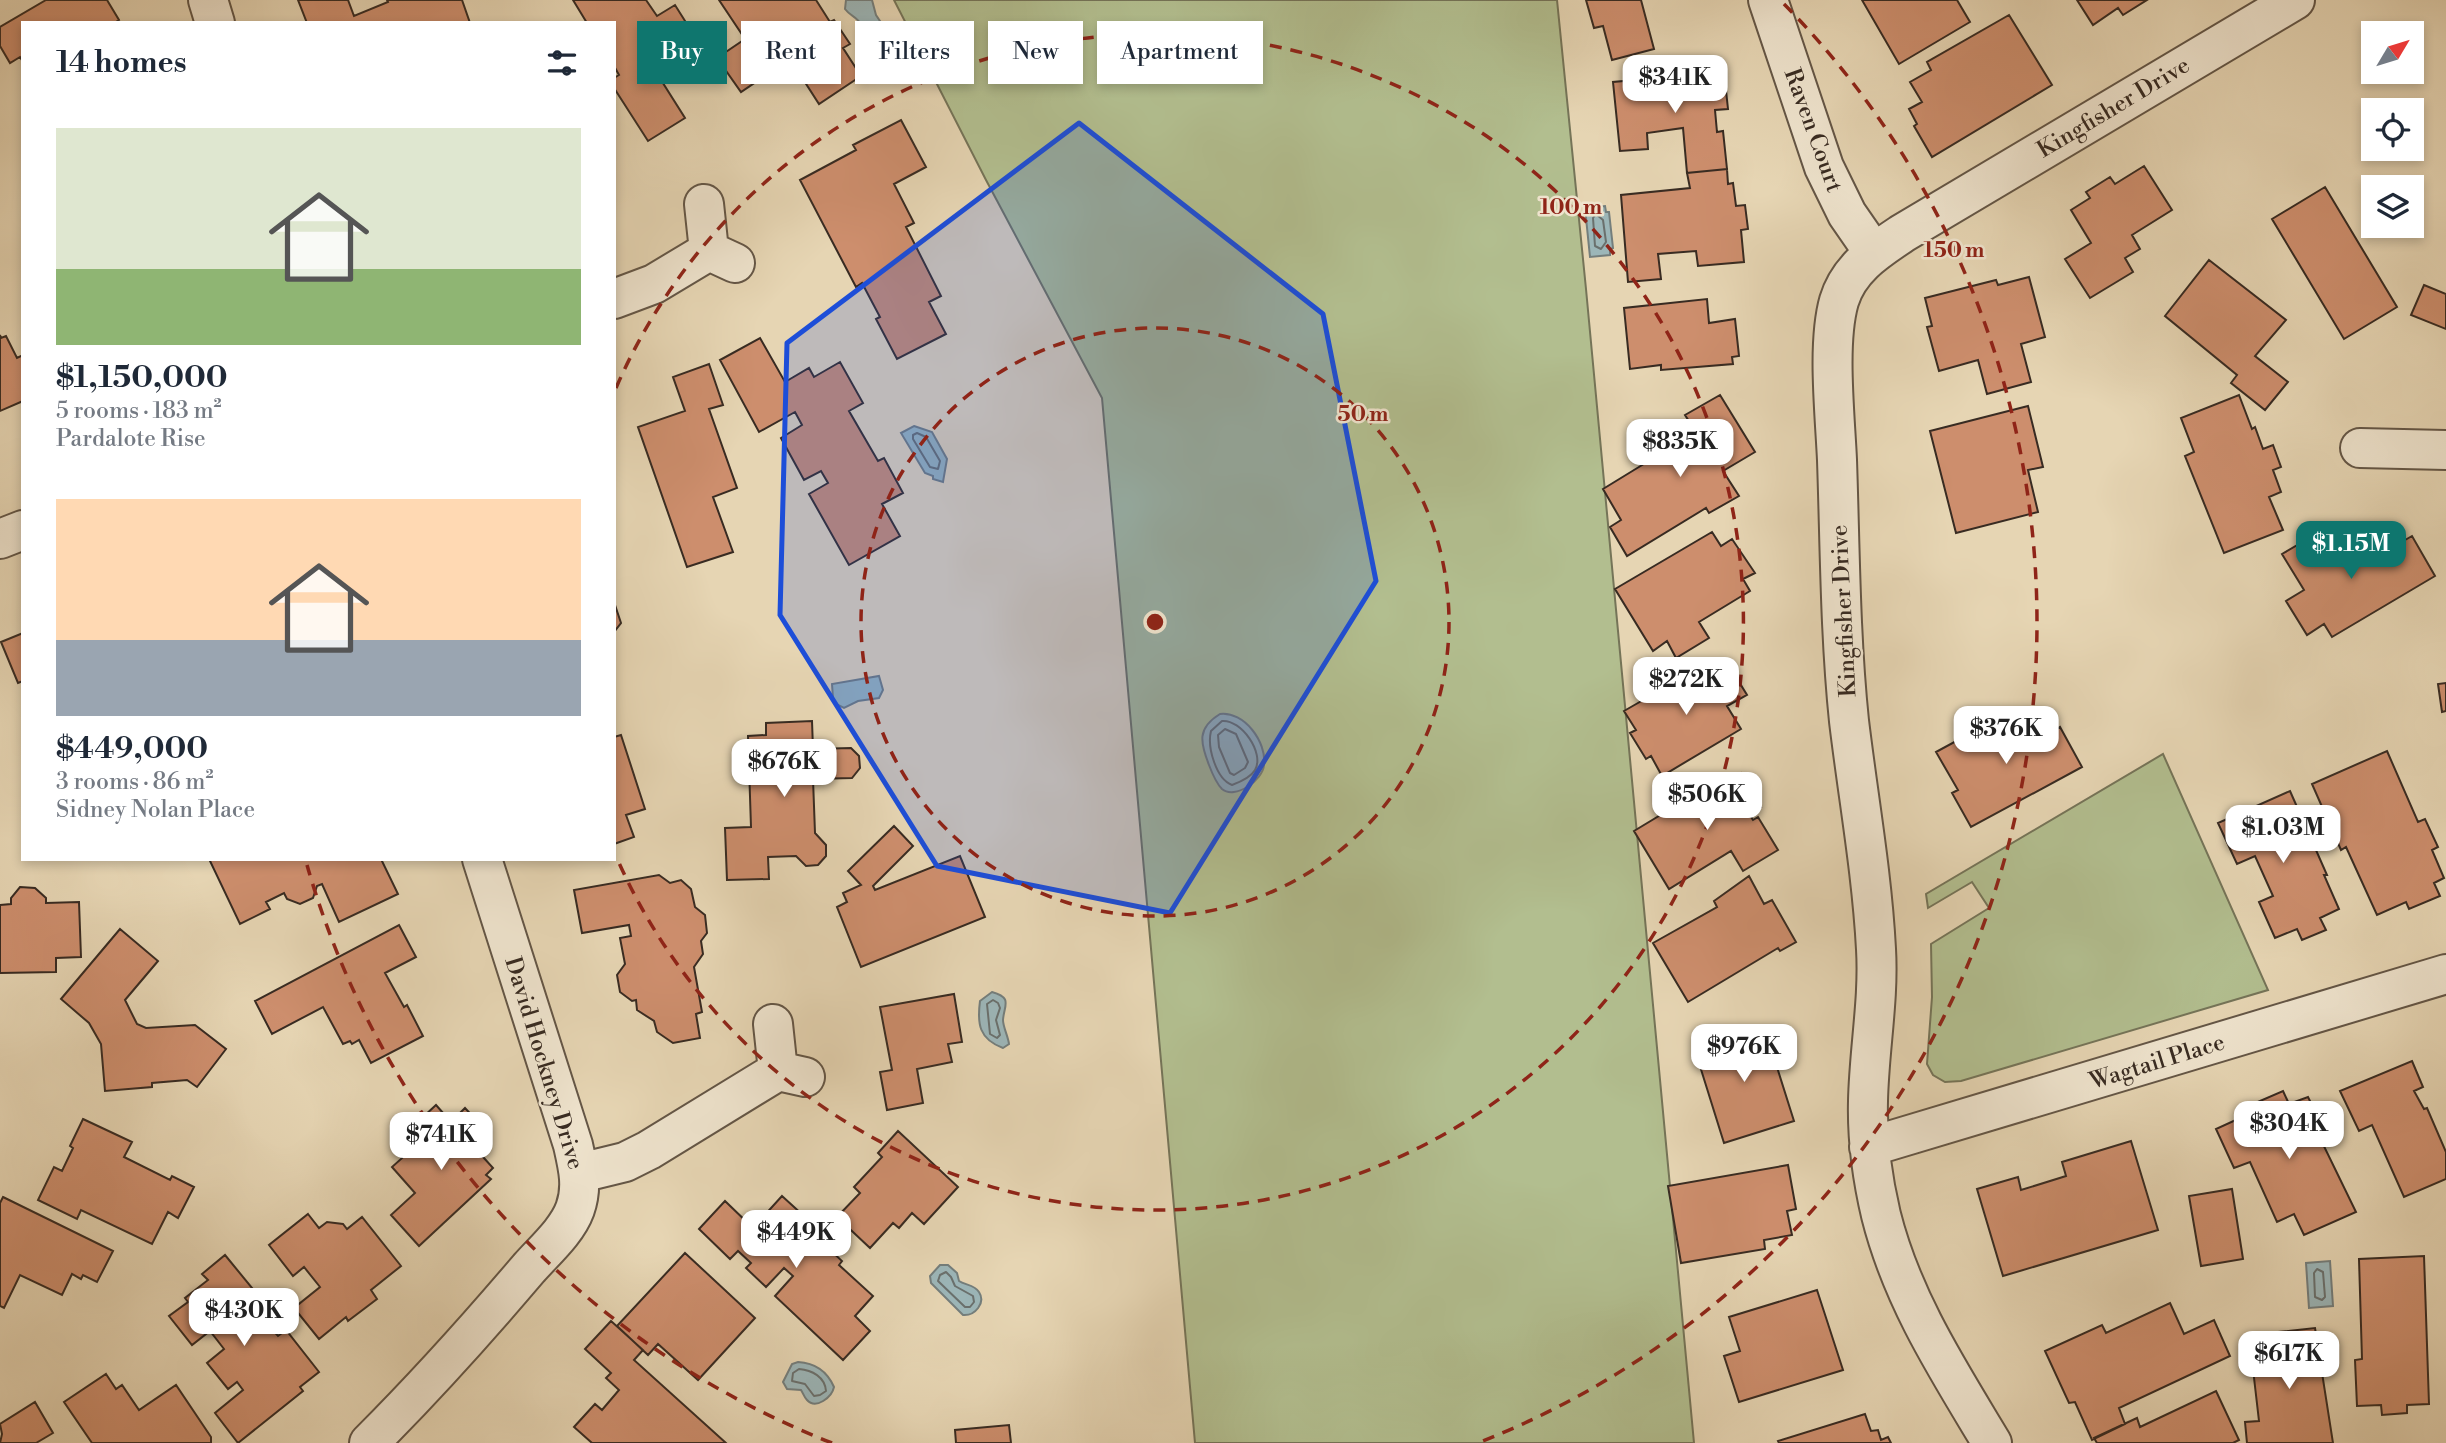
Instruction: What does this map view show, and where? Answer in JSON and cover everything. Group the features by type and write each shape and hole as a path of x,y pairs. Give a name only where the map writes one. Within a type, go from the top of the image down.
{"street":[{"path":"208,0 214,21"},
{"name":"Raven Court","path":"1768,0 1824,167 1847,214 1874,253"},
{"name":"Kingfisher Drive","path":"1992,1443 1948,1370 1908,1294 1892,1254 1882,1217 1869,1147 1868,1100 1876,949 1845,670 1835,321 1845,287 1864,260 1874,253 2138,91 2295,0"},
{"path":"616,298 722,257 704,204"},
{"path":"2360,448 2446,450"},
{"path":"0,539 21,531"},
{"name":"David Hockney Drive","path":"369,1443 565,1227 575,1210 580,1191 580,1172 483,861"},
{"name":"Wagtail Place","path":"1869,1147 2446,974"},
{"path":"580,1172 625,1162 792,1074 773,1024"}],"highlighted area":[{"path":"1079,123 1323,314 1376,581 1170,913 937,866 780,615 787,343"}],"green space":[{"path":"894,0 1557,0 1694,1443 1195,1443 1102,398 937,84 974,84 974,21 905,21"},
{"path":"2163,754 2268,990 1961,1081 1945,1082 1933,1075 1927,1064 1932,997 1931,944 1989,908 1972,882 1928,908 1926,894"}],"water":[{"path":"846,0 872,0 880,21 859,21 845,9"},
{"path":"1605,206 1606,212 1609,212 1613,248 1610,249 1610,255 1590,257 1585,208"},
{"path":"914,426 932,432 947,459 943,482 925,473 901,433"},
{"path":"879,676 883,690 879,698 858,701 844,708 836,704 832,684"},
{"path":"1220,714 1229,714 1245,723 1258,738 1264,756 1259,777 1247,787 1234,792 1227,792 1218,784 1202,742 1207,725"},
{"path":"992,992 1003,997 1006,1003 1003,1020 1009,1044 1003,1048 989,1040 981,1030 980,1001"},
{"path":"2330,1261 2333,1306 2309,1308 2306,1263"},
{"path":"940,1265 948,1265 957,1273 959,1281 977,1290 981,1300 975,1311 963,1315 931,1283 930,1276"},
{"path":"798,1362 815,1366 831,1381 833,1391 823,1401 811,1403 801,1390 787,1389 783,1382 792,1364"}],"building":[{"path":"46,0 107,0 119,20 21,21 21,59 10,63 0,46 0,27"},
{"path":"298,0 348,0 354,16 388,2 387,0 462,0 469,21 306,21"},
{"path":"573,0 646,0 657,16 675,5 685,21 637,21 637,84 664,84 685,118 648,141 616,91 616,77 619,75 616,70 616,21 586,21"},
{"path":"719,0 816,0 829,21 741,21 741,33"},
{"path":"1586,0 1641,0 1654,49 1612,60 1603,26 1594,28"},
{"path":"1862,0 1957,0 1970,22 1899,64"},
{"path":"2077,0 2147,0 2123,15 2118,8 2093,25"},
{"path":"2009,15 2052,85 1932,157 1914,126 1917,124 1909,109 1922,102 1910,82 1931,70 1927,62"},
{"path":"841,30 850,44 843,48 855,67 855,80 819,104 806,84 841,84"},
{"path":"741,42 741,84 753,84 741,92 727,72 727,51"},
{"path":"1724,72 1728,109 1715,110 1717,132 1723,131 1727,169 1687,173 1683,128 1647,133 1648,149 1620,151 1613,82"},
{"path":"901,120 926,167 894,184 914,223 906,227 941,296 929,302 946,334 897,359 876,319 880,317 862,283 856,287 800,180 856,150 853,145"},
{"path":"2144,166 2172,210 2132,235 2140,249 2125,258 2133,272 2090,298 2065,259 2091,243 2071,210 2090,198 2086,192 2110,177 2115,184"},
{"path":"1727,169 1728,184 1733,183 1736,206 1745,205 1748,229 1741,230 1744,262 1698,266 1696,251 1658,254 1661,279 1628,282 1621,195 1690,188 1687,173"},
{"path":"2325,187 2397,307 2344,339 2272,219"},
{"path":"2209,260 2286,320 2255,356 2288,382 2265,410 2231,383 2237,375 2165,316"},
{"path":"2029,277 2045,337 2021,344 2031,382 1987,394 1978,360 1939,371 1927,327 1932,326 1925,298 1996,280 1998,285"},
{"path":"2424,285 2446,294 2446,329 2411,315"},
{"path":"1707,299 1709,323 1735,319 1739,356 1732,357 1733,364 1661,370 1661,365 1630,369 1624,308"},
{"path":"0,335 1,338 6,336 17,358 21,356 21,402 0,411"},
{"path":"760,338 785,382 809,368 814,377 840,362 863,403 849,411 878,461 884,458 903,493 882,504 900,536 849,565 809,494 828,483 821,471 804,480 781,438 802,425 795,412 759,432 720,360"},
{"path":"709,364 723,405 709,409 737,488 713,497 733,552 687,567 638,427 685,411 673,377"},
{"path":"1720,395 1755,452 1723,471 1739,496 1709,513 1706,508 1627,556 1610,527 1621,520 1603,489 1696,432 1685,415"},
{"path":"2239,395 2263,449 2273,445 2281,467 2273,470 2281,492 2269,497 2283,530 2224,553 2185,456 2194,452 2181,418"},
{"path":"2028,406 2043,467 2028,470 2038,512 1956,533 1930,431"},
{"path":"2323,530 2341,560 2371,542 2376,550 2390,542 2393,547 2412,536 2435,576 2332,637 2324,624 2307,635 2286,601 2304,590 2282,554"},
{"path":"1712,532 1721,546 1732,539 1755,573 1743,579 1750,591 1699,622 1709,638 1676,658 1667,641 1653,651 1615,589"},
{"path":"616,608 621,623 616,629"},
{"path":"21,634 21,682 18,683 1,642"},
{"path":"1711,661 1721,679 1733,672 1747,695 1727,706 1741,729 1662,776 1651,756 1646,759 1630,733 1636,730 1624,711"},
{"path":"2446,683 2446,711 2442,712 2438,684"},
{"path":"2032,710 2047,735 2060,727 2082,767 1971,827 1952,793 1958,790 1936,752 1980,728 1985,737"},
{"path":"812,721 813,749 851,748 859,756 860,768 852,778 813,779 815,833 826,845 826,856 818,865 806,866 796,856 768,857 769,879 727,880 725,828 751,827 748,736 766,735 766,723"},
{"path":"621,735 645,809 626,815 634,837 616,843 616,736"},
{"path":"2387,751 2418,822 2425,819 2438,847 2432,850 2444,878 2434,883 2440,896 2409,909 2406,902 2377,915 2346,847 2341,850 2312,784"},
{"path":"1741,773 1761,807 1749,814 1753,820 1758,817 1778,850 1743,871 1731,851 1669,889 1634,831 1702,790 1704,795"},
{"path":"2290,791 2339,909 2320,918 2326,930 2302,940 2297,929 2275,938 2259,902 2273,896 2255,856 2237,864 2218,823"},
{"path":"894,826 913,846 873,886 875,890 960,856 985,917 861,967 837,907 847,902 843,893 861,885 848,871"},
{"path":"210,861 382,861 398,894 339,922 322,884 317,886 313,898 300,904 287,899 284,893 266,902 270,909 240,924"},
{"path":"659,875 670,883 681,880 691,889 695,907 705,915 707,933 701,941 703,954 694,967 702,1012 696,1014 700,1038 673,1043 657,1032 654,1021 637,1010 636,1000 632,1001 620,992 617,975 625,964 620,938 631,936 629,925 582,933 574,890"},
{"path":"1749,876 1764,904 1772,900 1796,942 1780,951 1778,948 1688,1002 1653,943 1717,907 1714,901"},
{"path":"20,887 35,888 46,898 46,903 79,902 81,957 56,958 56,972 0,973 0,905 11,904 11,898"},
{"path":"399,925 416,957 385,973 404,1007 407,1005 423,1036 371,1063 359,1040 352,1044 350,1041 343,1044 323,1007 272,1034 255,1001"},
{"path":"120,929 158,961 125,1000 137,1024 146,1028 195,1025 226,1049 197,1087 187,1080 152,1083 152,1087 105,1091 101,1044 89,1023 61,999"},
{"path":"954,994 962,1042 948,1044 952,1062 917,1069 923,1103 887,1110 880,1072 892,1070 880,1007"},
{"path":"1764,1026 1794,1121 1724,1143 1694,1047"},
{"path":"2412,1061 2423,1087 2414,1091 2424,1109 2427,1108 2446,1152 2446,1179 2404,1197 2372,1125 2359,1131 2340,1091"},
{"path":"2283,1091 2289,1104 2308,1097 2326,1133 2319,1136 2356,1212 2304,1235 2294,1214 2277,1222 2250,1162 2234,1168 2216,1129 2249,1114 2246,1107"},
{"path":"436,1105 451,1122 465,1108 489,1134 474,1147 493,1168 486,1175 491,1179 419,1246 391,1215 415,1193 392,1167 420,1142 409,1130"},
{"path":"83,1119 132,1142 124,1157 170,1180 172,1176 194,1187 178,1218 168,1212 152,1244 81,1210 77,1219 38,1200 54,1167 62,1171"},
{"path":"898,1131 958,1187 924,1224 912,1213 899,1228 893,1223 870,1248 837,1217 860,1193 854,1187 882,1157 878,1153"},
{"path":"2131,1141 2158,1230 2003,1276 1977,1189 2018,1177 2021,1190 2066,1176 2062,1162"},
{"path":"1788,1165 1796,1209 1787,1211 1792,1235 1764,1240 1765,1249 1681,1263 1668,1186"},
{"path":"2232,1189 2243,1259 2201,1266 2189,1196"},
{"path":"782,1196 816,1227 811,1232 842,1261 839,1265 873,1296 855,1316 870,1331 843,1360 775,1296 793,1276 784,1268 766,1287 746,1268 751,1263 738,1251 730,1259 699,1229 725,1201 753,1228"},
{"path":"3,1197 113,1251 97,1282 83,1275 81,1279 72,1274 62,1295 20,1275 4,1308 0,1306 0,1203"},
{"path":"308,1214 319,1228 327,1222 343,1224 347,1229 362,1217 401,1266 371,1290 377,1299 348,1321 346,1317 319,1339 294,1308 320,1287 304,1267 293,1276 269,1245"},
{"path":"685,1253 755,1318 698,1380 658,1344 648,1355 617,1326"},
{"path":"225,1255 279,1321 271,1328 278,1336 286,1330 319,1372 300,1387 303,1391 238,1443 215,1413 243,1390 237,1382 228,1389 207,1363 224,1349 210,1331 192,1345 169,1316 188,1302 185,1298 208,1280 202,1274"},
{"path":"2424,1256 2429,1404 2407,1405 2407,1413 2382,1415 2381,1405 2357,1406 2355,1360 2362,1359 2359,1259"},
{"path":"1817,1290 1843,1370 1739,1402 1724,1356 1740,1351 1729,1317"},
{"path":"2170,1303 2184,1334 2214,1320 2230,1356 2119,1408 2125,1424 2092,1440 2075,1402 2069,1403 2045,1351 2102,1325 2106,1333"},
{"path":"611,1321 643,1350 634,1360 726,1443 592,1443 574,1427 595,1404 602,1410 619,1390 606,1378 611,1373 585,1349"},
{"path":"2315,1328 2333,1443 2247,1443 2245,1422 2259,1421 2250,1343 2280,1340 2279,1332"},
{"path":"106,1374 116,1389 122,1385 139,1410 176,1385 211,1437 211,1443 92,1443 64,1402"},
{"path":"2216,1391 2239,1440 2233,1443 2097,1443 2094,1438 2137,1418 2140,1427"},
{"path":"35,1402 53,1433 36,1443 0,1443 0,1424"},
{"path":"1865,1414 1871,1431 1878,1430 1881,1440 1888,1437 1891,1443 1778,1441"},
{"path":"1009,1425 1011,1443 956,1443 955,1430"}]}
